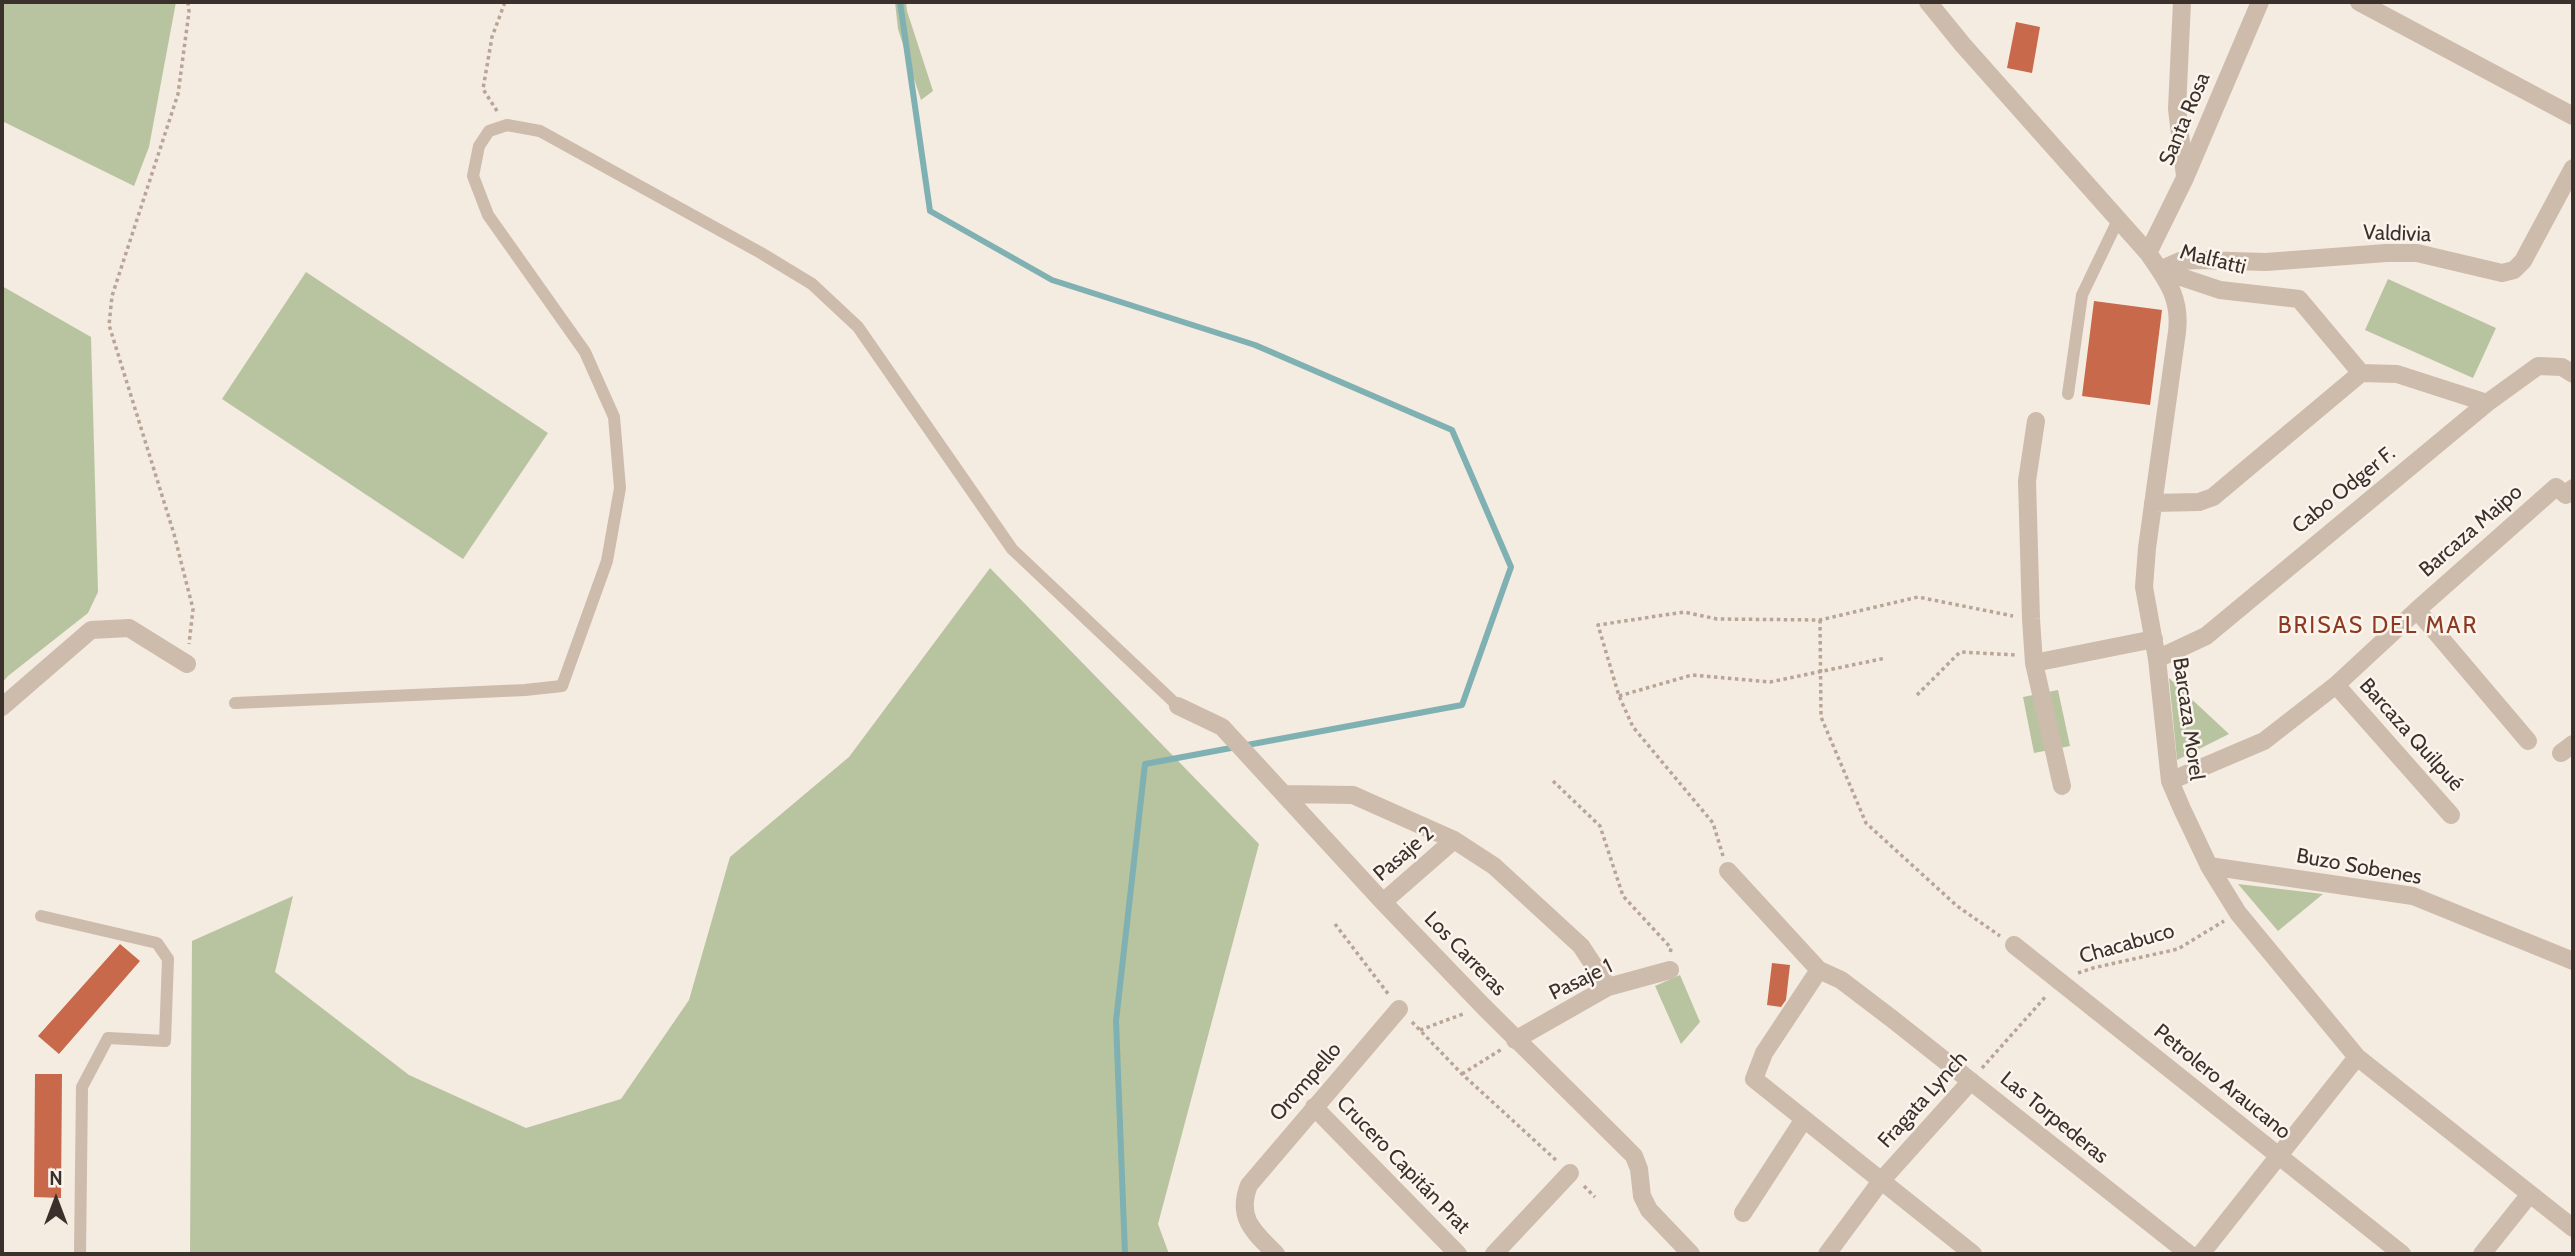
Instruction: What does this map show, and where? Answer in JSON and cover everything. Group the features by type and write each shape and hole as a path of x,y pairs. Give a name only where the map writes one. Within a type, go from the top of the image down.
{"street":[{"name":"Malfatti","path":"1928,2 2160,270 2220,290 2300,299 2361,373"},
{"path":"2182,2 2177,109 2185,178"},
{"name":"Santa Rosa","path":"2148,253 2185,178 2260,2"},
{"path":"2359,2 2573,116"},
{"name":"Valdivia","path":"2160,270 2180,261 2266,262 2417,253 2502,273 2514,270 2523,261 2573,168"},
{"name":"Barcaza Morel","path":"2160,270 2173,291 2179,315 2144,567 2144,587 2157,660 2170,780 2209,866 2238,913 2357,1057 2573,1228"},
{"name":"Cabo Odger F.","path":"2157,660 2206,636 2487,403 2538,366 2568,370"},
{"path":"2153,503 2199,502 2213,497 2361,373 2397,374 2487,403"},
{"path":"2036,421 2027,481 2031,619 2034,659 2062,786"},
{"name":"Barcaza Maipo","path":"2170,780 2264,741 2336,685 2417,610 2564,488"},
{"path":"2417,610 2528,741"},
{"path":"2,707 90,630 128,628 187,664"},
{"path":"2034,659 2154,639"},
{"name":"Barcaza Quilpué","path":"2336,685 2451,814"},
{"name":"Los Carreras","path":"1178,706 1222,727 1515,1040 1634,1156 1639,1169 1642,1196 1648,1210 1691,1254"},
{"path":"1286,794 1353,795 1454,840 1494,866 1581,946 1608,987"},
{"name":"Pasaje 2","path":"1383,902 1454,840"},
{"name":"Buzo Sobenes","path":"2209,866 2413,896 2573,961"},
{"name":"Las Torpederas","path":"1728,871 1819,970 1841,980 1891,1018 2189,1254"},
{"name":"Petrolero Araucano","path":"2014,945 2402,1254"},
{"name":"Pasaje 1","path":"1515,1040 1608,987 1670,970"},
{"path":"1819,970 1764,1053 1754,1079 1973,1254"},
{"name":"Orompello","path":"1276,1254 1250,1228 1244,1212 1244,1196 1249,1185 1399,1009"},
{"path":"2201,1254 2357,1057"},
{"name":"Fragata Lynch","path":"1826,1254 1881,1181 1971,1081"},
{"name":"Crucero Capitán Prat","path":"1314,1107 1458,1254"},
{"path":"1743,1213 1804,1119"},
{"path":"1494,1254 1570,1173"},
{"path":"2482,1254 2530,1194"}],"lane":[{"path":"235,702 511,691 562,686 607,561 620,488 614,417 585,352 488,215 473,176 479,146 489,131 507,125 540,131 812,284 858,327 1012,548 1178,706"},
{"path":"2068,394 2082,295 2118,220"},
{"path":"41,916 157,943 168,959 165,1041 108,1038 82,1087 80,1254"}],"path":[{"path":"187,664 193,609 174,534 109,325 112,296 177,94 189,12 188,2"},
{"path":"505,2 492,37 483,89 507,125"},
{"path":"1728,871 1713,822 1633,727 1619,696 1598,625 1684,612 1717,619 1820,620 1918,597 2031,619"},
{"path":"1820,620 1821,717 1866,822 1957,906 2014,945"},
{"path":"1917,695 1960,652 2034,659"},
{"path":"1619,696 1692,675 1770,682 1886,658"},
{"path":"1553,780 1600,826 1623,896 1671,948 1670,970"},
{"name":"Chacabuco","path":"2059,981 2094,968 2178,949 2238,913"},
{"path":"1335,924 1399,1009 1462,1074 1595,1197"},
{"name":"Fragata Lynch","path":"1971,1081 2059,981"},
{"path":"1420,1030 1483,1006"},
{"path":"1462,1074 1515,1040"}],"green space":[{"path":"2,2 176,2 149,147 134,186 2,121"},
{"path":"895,2 906,2 933,91 921,100 898,29"},
{"path":"306,272 548,433 463,559 222,399"},
{"path":"2388,279 2496,328 2473,378 2365,330"},
{"path":"2,286 91,337 98,592 88,613 2,683"},
{"path":"990,568 1259,844 1158,1224 1169,1254 190,1254 192,941 293,896 275,972 409,1075 526,1128 621,1099 689,1000 730,857 849,757"},
{"path":"2169,678 2229,734 2177,760"},
{"path":"2058,690 2070,746 2034,753 2023,697"},
{"path":"2238,884 2323,894 2278,931"},
{"path":"1680,975 1700,1022 1681,1044 1655,986"}],"building":[{"path":"2016,22 2040,27 2032,73 2007,68"},
{"path":"2094,301 2162,310 2150,405 2082,396"},
{"path":"120,944 140,961 59,1054 38,1036"},
{"path":"1772,963 1790,965 1786,1000 1781,1007 1767,1005"},
{"path":"35,1074 62,1074 61,1198 34,1197"}],"waterway":[{"path":"900,2 930,211 1052,280 1255,345 1452,430 1511,567 1462,705 1145,764 1116,1021 1125,1254"}],"district":[{"name":"BRISAS DEL MAR","path":"2378,626"}]}
